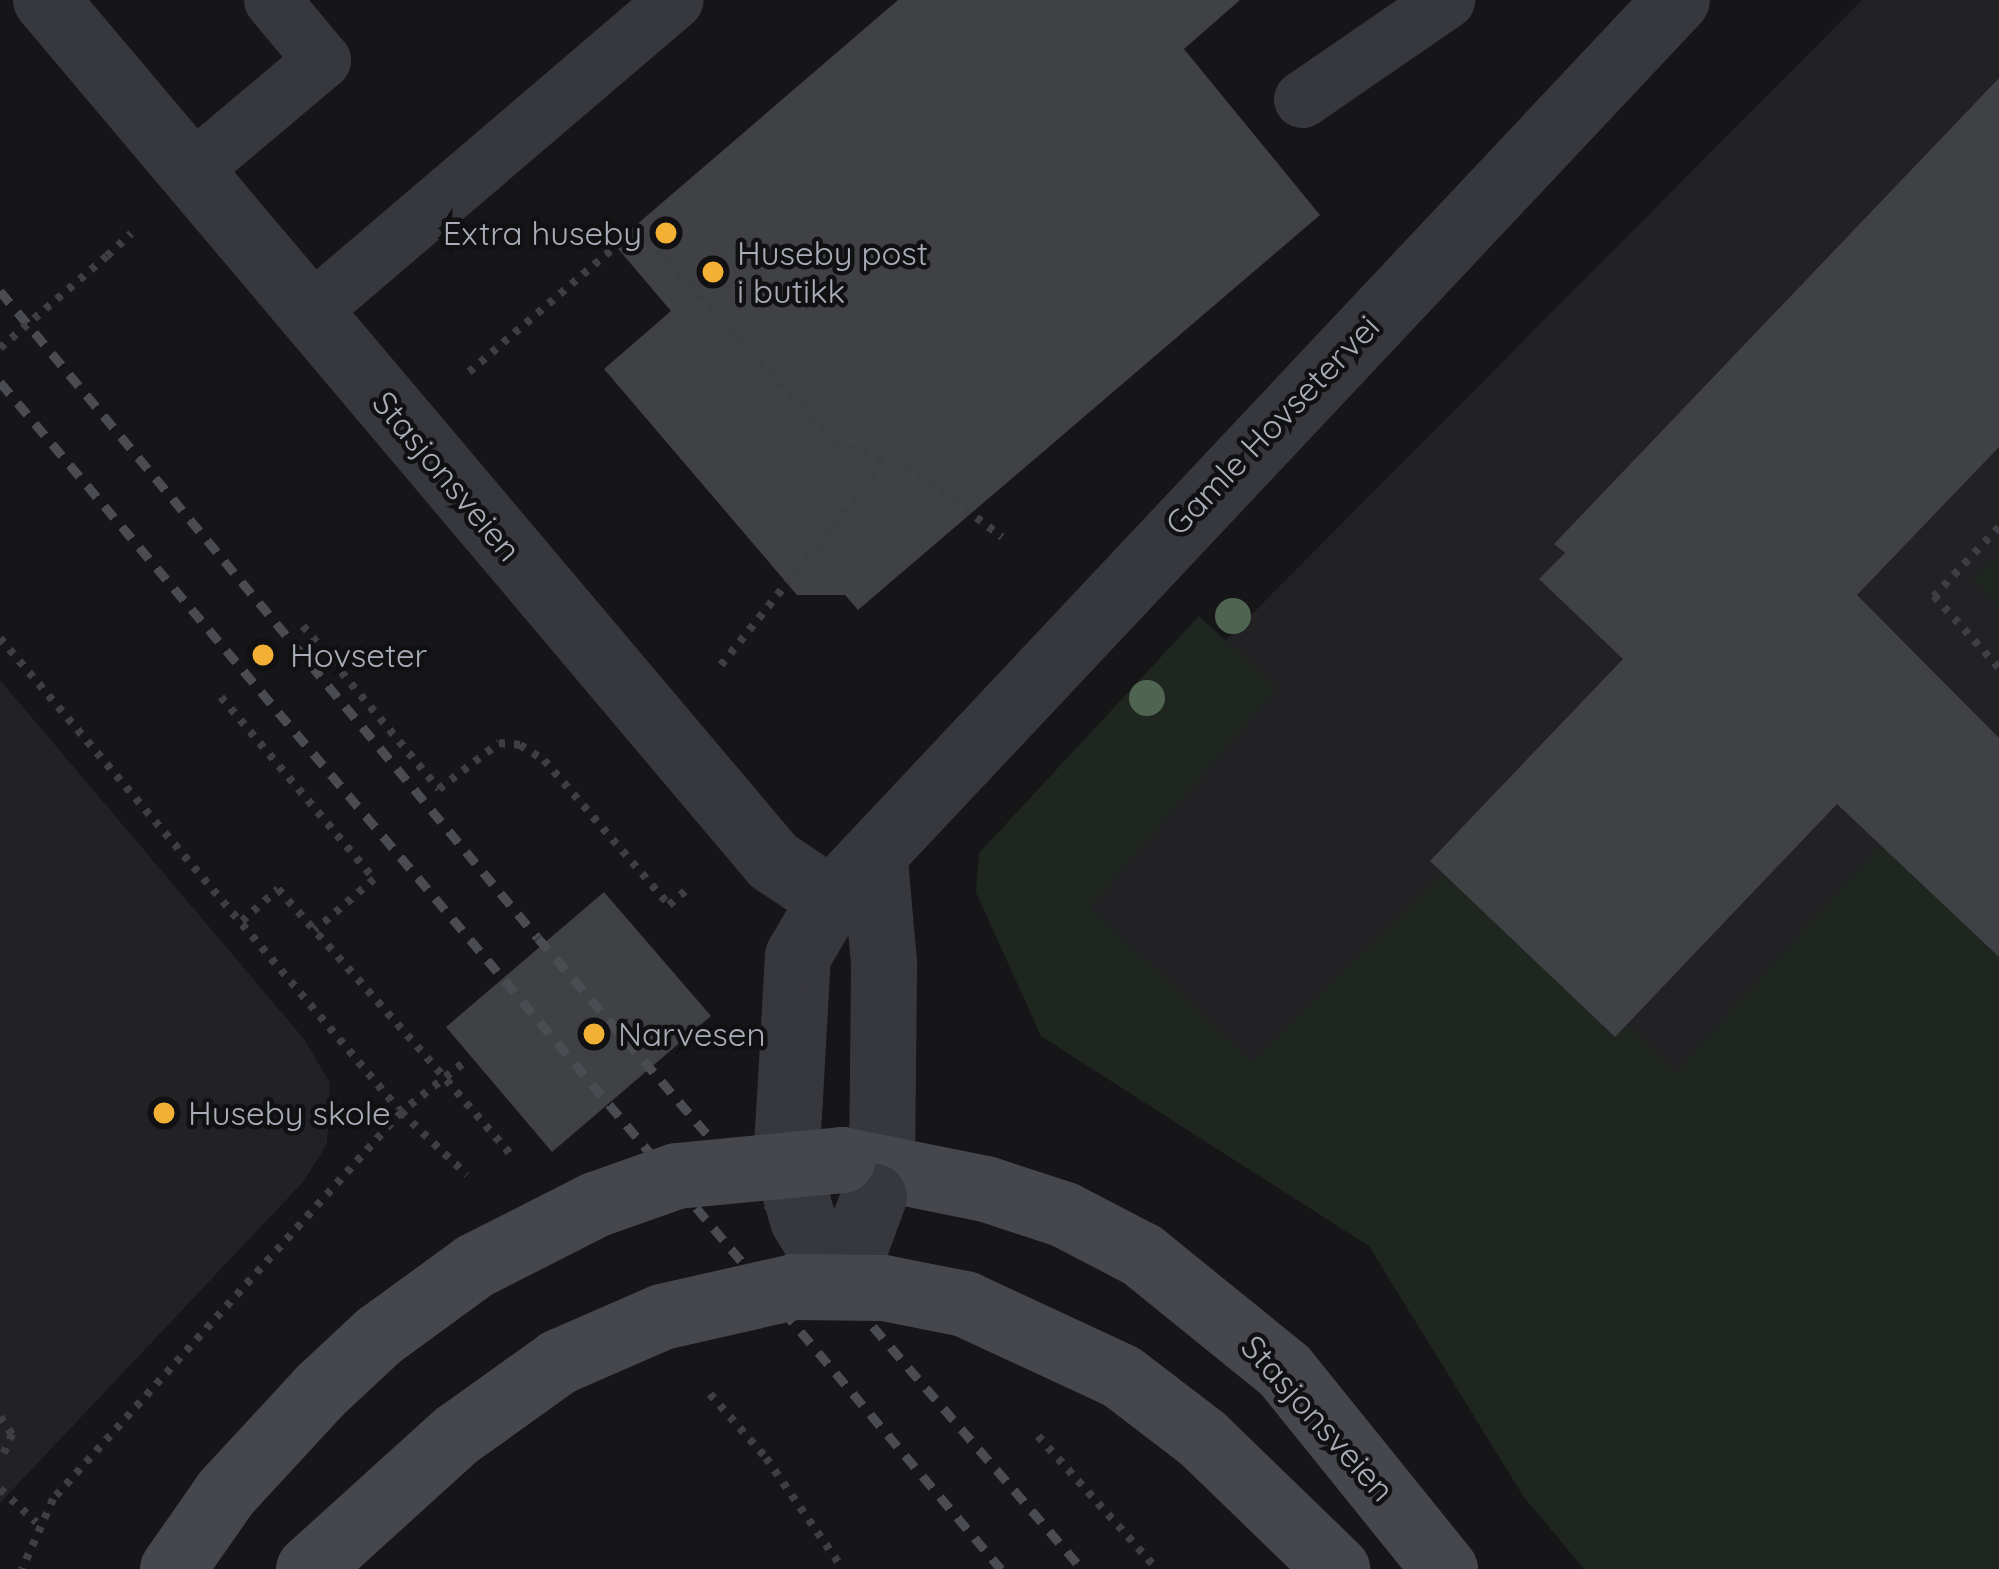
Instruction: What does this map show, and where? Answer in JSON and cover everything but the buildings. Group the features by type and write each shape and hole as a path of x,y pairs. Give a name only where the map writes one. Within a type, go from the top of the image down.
{"street":[{"name":"Stasjonsveien","path":"46,0 773,861 861,888"},
{"name":"Gamle Hovsetervei","path":"842,1284 835,1156 798,956 861,888 927,789 1676,0"},
{"name":"Gamle Hovsetervei","path":"842,1284 803,1220 835,1156 861,888"},
{"name":"Stasjonsveien","path":"835,1156 1065,1215 1161,1268 1285,1371 1444,1569"},
{"path":"173,1569 226,1493 320,1391 379,1336 475,1267 595,1205 677,1176 835,1156"},
{"path":"309,1569 457,1435 559,1362 685,1311 842,1284 965,1304 1122,1377 1203,1439 1336,1569"}],"lane":[{"path":"189,172 322,60 272,0"},
{"path":"308,313 674,0"},
{"path":"1302,99 1446,0"}],"path":[{"path":"457,382 637,228 834,442 917,472 1002,537"},
{"path":"0,348 130,235"},
{"path":"712,680 735,640 885,460"},
{"path":"1999,527 1934,596 1999,668"},
{"path":"303,626 439,789 499,742 520,745 559,776 669,904 703,875"},
{"path":"0,638 401,1112 37,1522 22,1569"},
{"path":"220,697 374,879 315,930"},
{"path":"242,921 278,889 512,1156"},
{"path":"0,1417 12,1434 0,1462"},
{"path":"0,1489 37,1522"}],"shaded area":[{"path":"1862,0 1999,0 1999,1569 1585,1569 1524,1497 1369,1246 1041,1036 976,892"},
{"path":"1999,554 1999,607 1974,579"},
{"path":"1199,616 1277,688 1090,907 1252,1062 1455,861 1676,1072 1893,831 1999,927 1999,1569 1584,1569 1524,1497 1369,1246 1041,1036 976,892 979,853"},
{"name":"Huseby skole","path":"0,680 304,1039 330,1083 327,1144 304,1181 0,1503"}],"railway":[{"path":"0,291 538,938 1082,1569"},
{"path":"0,382 1001,1569"}],"place":[{"name":"Extra huseby","path":"666,233"},
{"name":"Huseby post i butikk","path":"713,272"},
{"name":"Hovseter","path":"263,655"},
{"name":"Narvesen","path":"594,1034"},
{"name":"Huseby skole","path":"164,1113"}]}
